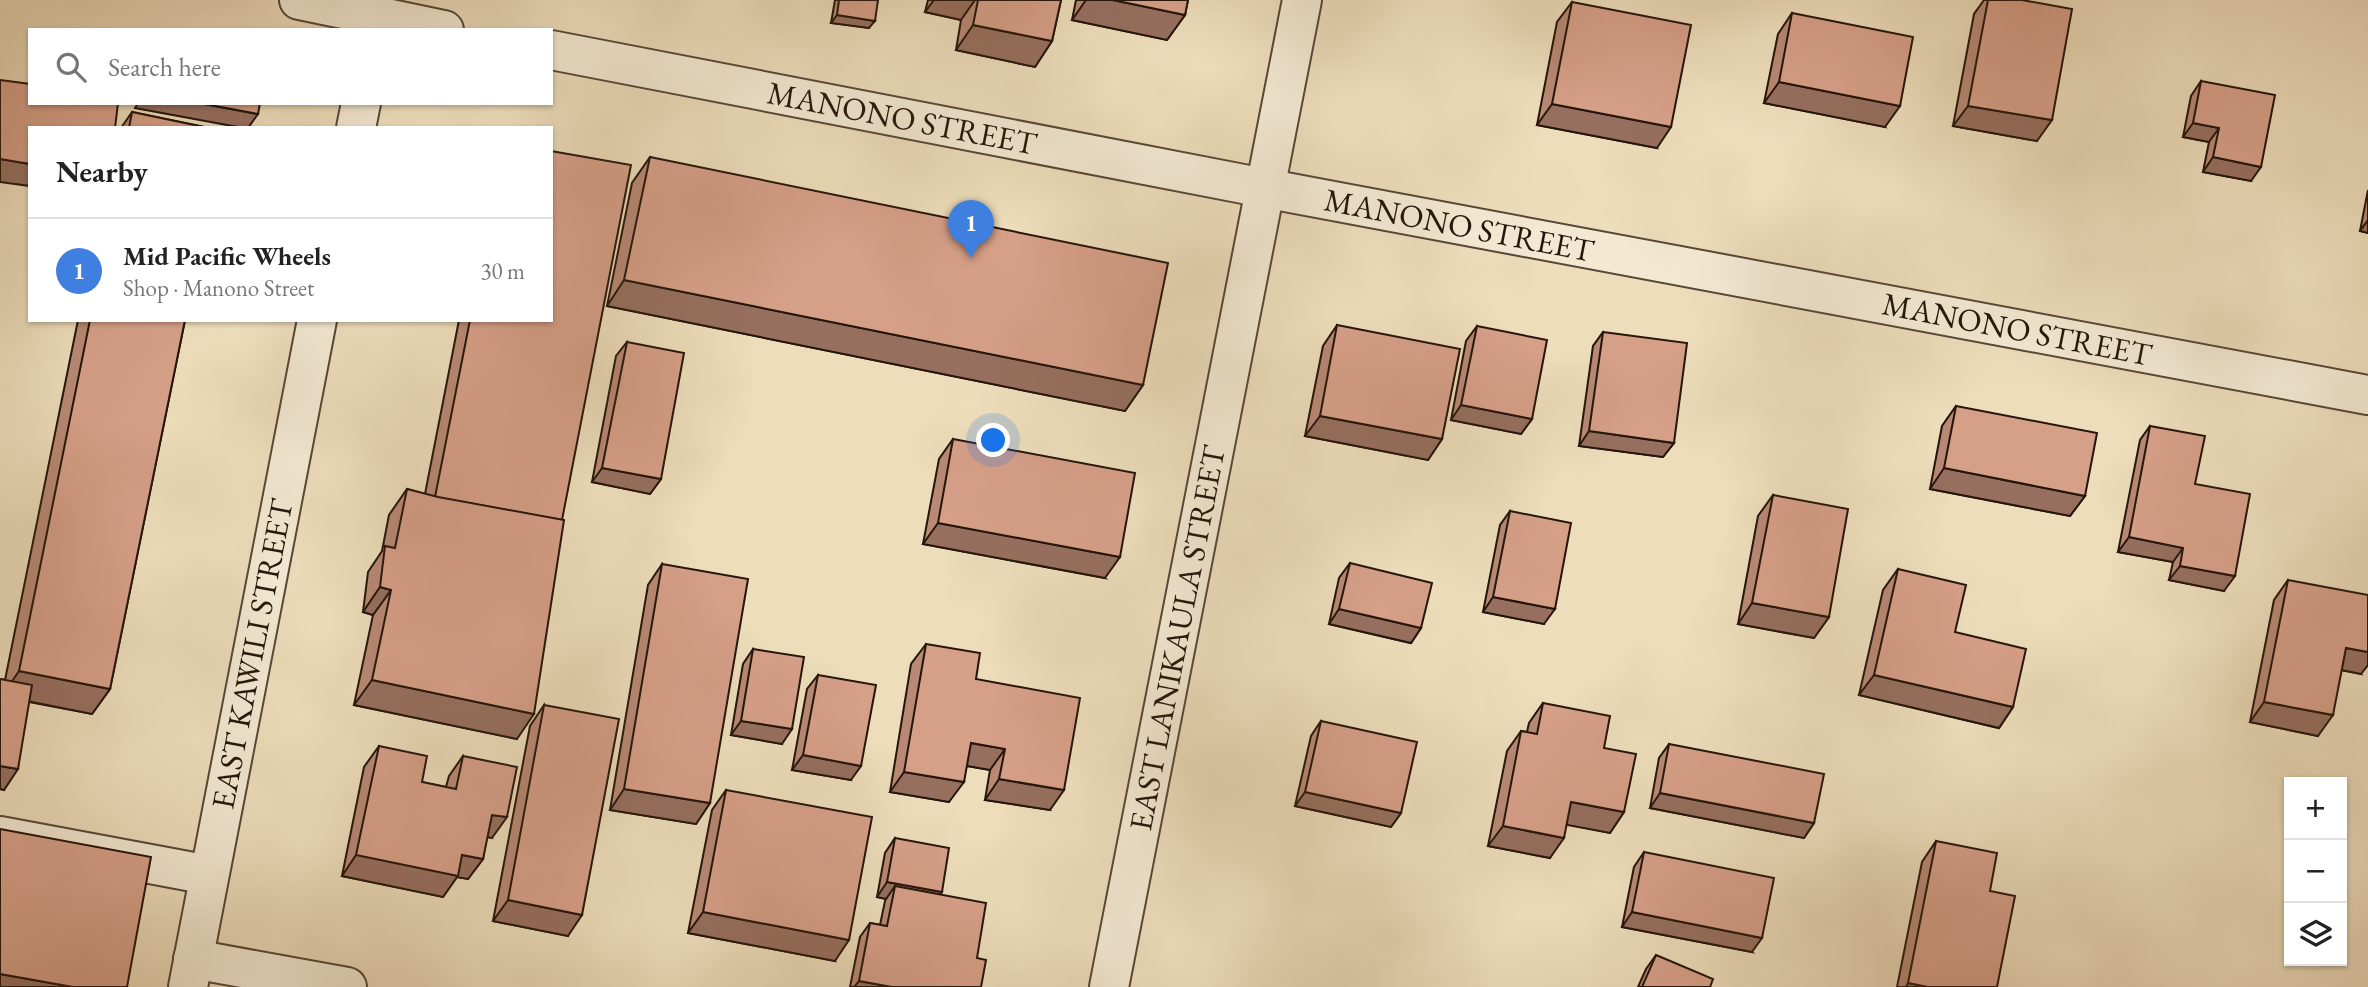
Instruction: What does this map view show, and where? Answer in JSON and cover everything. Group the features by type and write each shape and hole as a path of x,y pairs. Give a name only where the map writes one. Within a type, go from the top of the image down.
{"street":[{"path":"299,0 377,23 425,28"},
{"name":"EAST LANIKAULA STREET","path":"1109,987 1302,0"},
{"name":"MANONO STREET","path":"553,50 1264,188 2368,395"},
{"path":"356,126 361,105"},
{"name":"EAST KAWILI STREET","path":"191,973 317,322"},
{"path":"0,836 209,875"},
{"path":"191,973 341,986"}],"building":[{"path":"839,0 878,0 875,21 837,15"},
{"path":"978,0 1061,0 1052,41 973,25"},
{"path":"1113,0 1188,0 1185,15"},
{"path":"1988,0 2022,0 2072,9 2052,120 1968,106"},
{"path":"1572,2 1691,25 1671,127 1552,104"},
{"path":"1792,13 1913,37 1900,106 1779,82"},
{"path":"0,80 28,84 28,105 118,105 115,126 28,126 28,164 0,159"},
{"path":"2201,81 2275,95 2261,167 2213,157 2219,128 2193,123"},
{"path":"210,105 260,105 258,114"},
{"path":"132,112 199,126 129,126"},
{"path":"553,151 631,165 562,520 435,497 470,322 553,322"},
{"path":"650,157 1168,263 1143,385 624,280"},
{"path":"90,322 185,322 110,689 19,671"},
{"path":"1337,325 1460,349 1442,439 1320,416"},
{"path":"1477,326 1547,340 1532,419 1461,405"},
{"path":"1603,332 1687,343 1674,443 1589,431"},
{"path":"627,342 684,353 661,479 602,468"},
{"path":"1956,406 2097,433 2085,496 1944,468"},
{"path":"2150,426 2205,436 2195,484 2250,494 2235,576 2180,566 2183,548 2129,537"},
{"path":"953,439 1135,473 1120,557 938,523"},
{"path":"407,489 564,520 534,714 372,680 391,590 380,587 385,546 395,548"},
{"path":"1773,495 1848,509 1829,617 1752,603"},
{"path":"1510,511 1571,523 1555,609 1493,597"},
{"path":"1350,563 1432,583 1421,628 1339,609"},
{"path":"662,564 748,579 710,803 624,789"},
{"path":"1898,569 1966,585 1955,632 2026,649 2013,707 1874,675"},
{"path":"2288,580 2368,595 2368,652 2346,648 2333,715 2264,702"},
{"path":"926,644 980,653 976,679 1080,698 1064,790 999,779 1005,749 971,743 964,782 904,772"},
{"path":"753,649 804,657 792,729 741,721"},
{"path":"818,675 876,685 861,766 803,755"},
{"path":"0,679 32,685 18,769 0,766"},
{"path":"1543,703 1610,716 1604,748 1636,754 1624,812 1571,802 1564,838 1503,826 1521,731 1537,734"},
{"path":"544,705 619,719 582,915 508,900"},
{"path":"1321,721 1417,742 1401,813 1305,792"},
{"path":"1669,744 1824,774 1814,823 1660,793"},
{"path":"379,746 427,756 422,782 456,789 463,756 517,767 507,817 492,815 483,859 462,855 458,876 356,855"},
{"path":"726,790 872,817 849,940 703,912"},
{"path":"0,829 151,857 127,987 73,987 0,974"},
{"path":"895,838 949,848 942,892 887,882"},
{"path":"1936,841 1997,853 1990,891 2015,896 1997,987 1928,987 1908,983"},
{"path":"1644,852 1774,878 1762,938 1632,912"},
{"path":"895,886 986,903 977,958 986,960 981,987 892,987 859,981 870,923 887,926"},
{"path":"1656,955 1713,979 1710,987 1642,987"}],"place":[{"name":"Mid Pacific Wheels","path":"971,258"}]}
